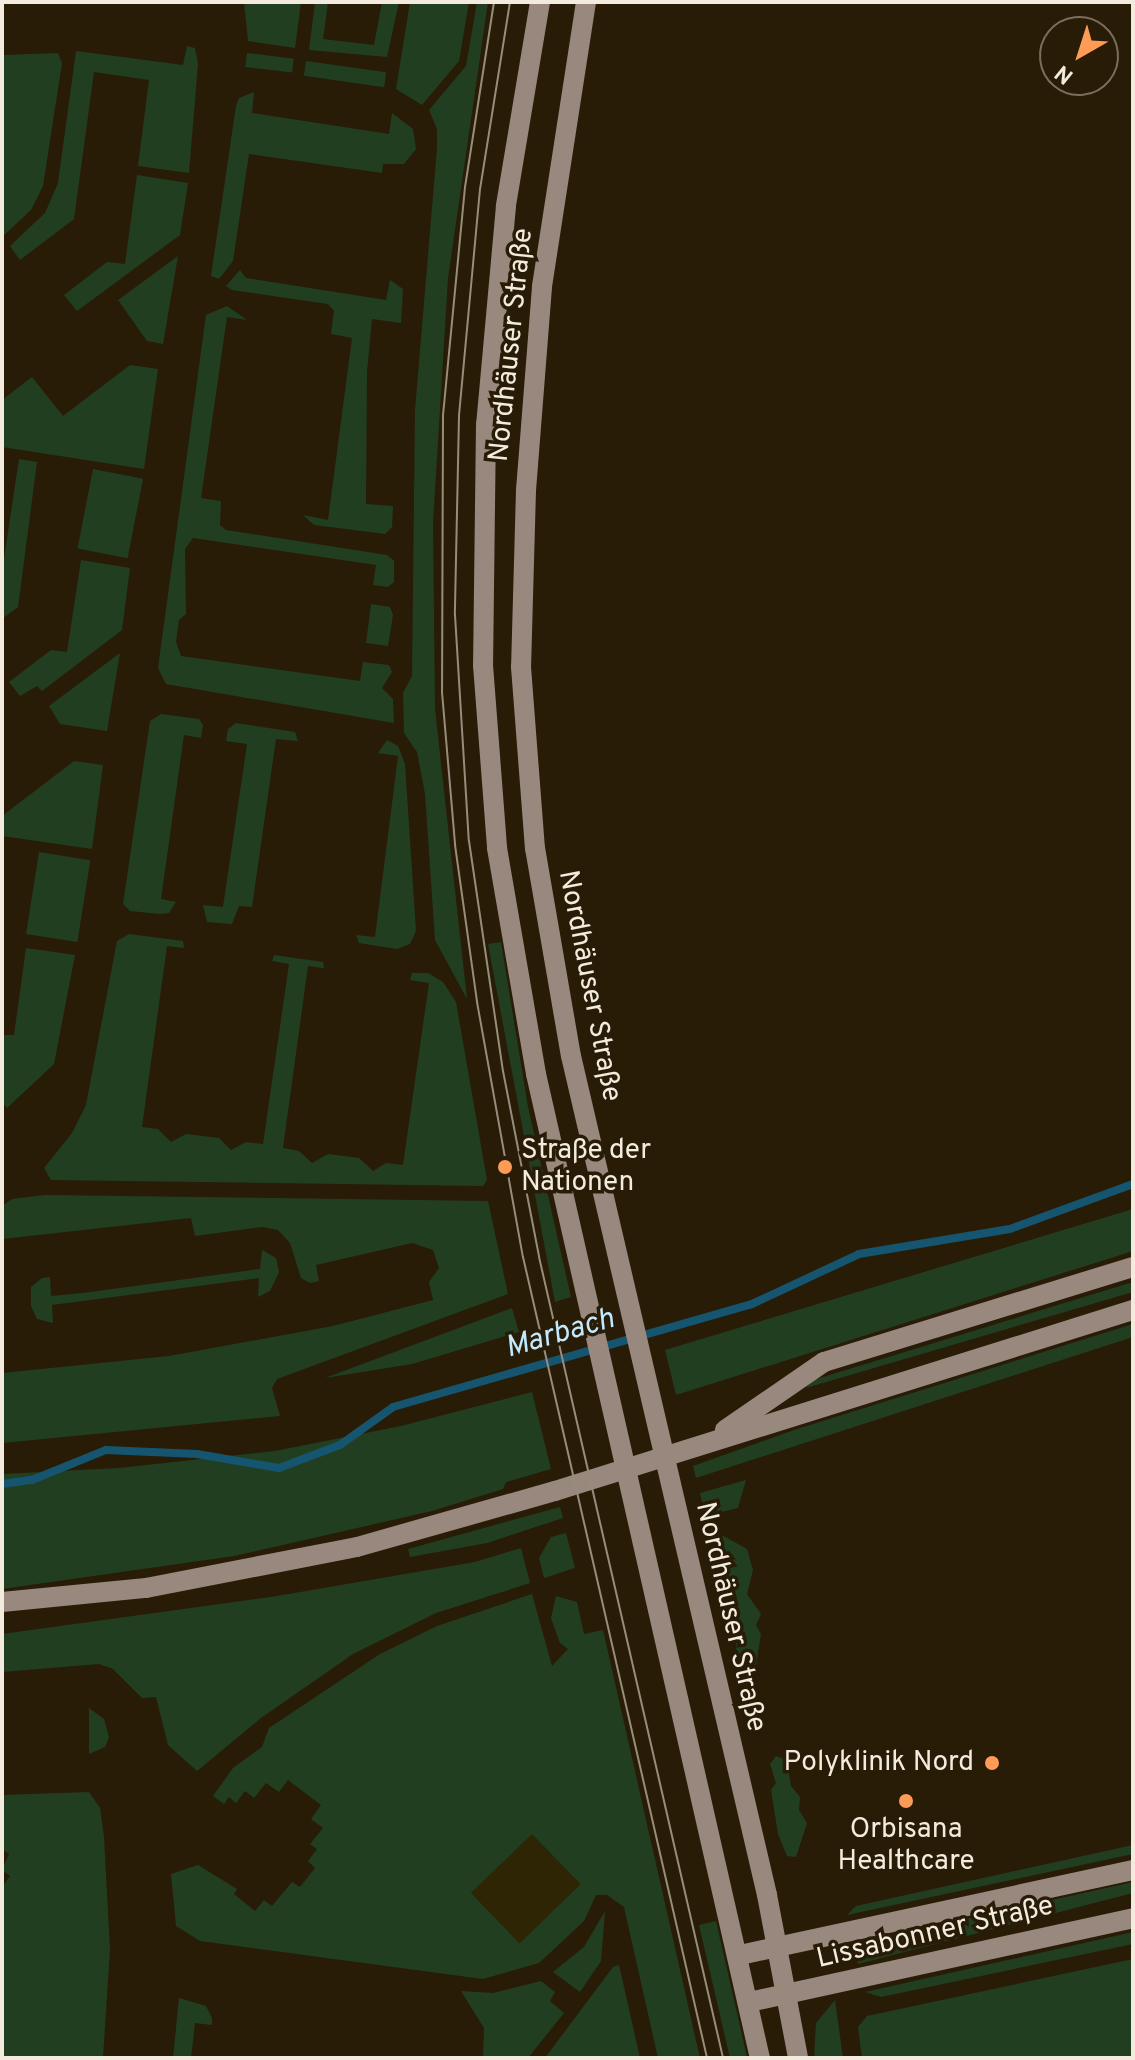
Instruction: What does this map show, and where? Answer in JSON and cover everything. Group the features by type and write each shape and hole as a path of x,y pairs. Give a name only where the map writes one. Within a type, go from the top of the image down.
{"main road":[{"name":"Nordhäuser Straße","path":"540,2 506,206 492,329 483,665 497,848 536,1074 740,1955 760,2058"},
{"name":"Nordhäuser Straße","path":"586,2 542,287 526,490 521,667 535,848 571,1056 621,1281 779,1947 798,2058"},
{"path":"712,1440 816,1365 1133,1267"},
{"path":"2,1602 261,1569 555,1491 1133,1310"},
{"name":"Lissabonner Straße","path":"740,1955 1133,1870"},
{"name":"Lissabonner Straße","path":"749,2002 1133,1918"}],"green space":[{"path":"244,2 301,2 295,48 248,41"},
{"path":"315,2 328,2 323,39 374,45 382,2 399,2 387,57 309,50"},
{"path":"410,2 469,2 459,61 422,105 396,89"},
{"path":"477,2 488,2 448,278 433,523 435,709 467,999 435,940 425,794 417,752 404,733 403,693 412,676 415,410 437,148 437,129 429,110 466,66"},
{"path":"187,46 195,48 198,64 189,173 138,166 149,80 94,72 74,219 20,260 10,246 45,213 58,183 76,51 183,65"},
{"path":"58,53 62,63 43,186 31,210 2,237 2,55"},
{"path":"247,53 294,59 292,73 245,67"},
{"path":"306,61 386,72 384,87 304,76"},
{"path":"254,92 252,113 389,134 392,113 413,129 416,149 404,164 383,164 382,173 249,154 233,261 219,279 211,276 236,106 239,98"},
{"path":"137,175 188,183 180,235 77,311 64,295 107,262 125,264"},
{"path":"178,256 163,344 147,341 118,300"},
{"path":"240,270 246,278 386,300 390,280 403,289 401,323 372,319 367,372 366,504 393,506 392,527 385,534 314,525 303,515 328,520 352,338 331,334 334,311 328,304 232,290 226,286"},
{"path":"227,306 247,320 227,317 201,498 221,501 220,525 226,530 387,555 394,561 394,582 388,587 373,585 376,565 193,538 185,549 186,614 179,620 176,642 181,656 360,681 363,662 389,665 392,672 382,688 393,699 394,723 166,684 158,668 206,315"},
{"path":"130,365 158,369 144,469 2,447 2,400 32,377 63,416"},
{"path":"19,459 37,462 18,607 2,619 2,572"},
{"path":"93,469 143,479 128,558 78,549"},
{"path":"81,560 130,568 122,630 42,691 37,686 20,696 9,682 51,650 67,652"},
{"path":"371,604 390,607 393,615 388,646 366,643"},
{"path":"120,653 107,731 60,724 49,706"},
{"path":"161,714 199,719 203,725 201,738 184,735 161,899 176,902 169,913 160,914 130,911 123,904 150,721"},
{"path":"236,723 295,732 298,741 276,739 252,907 239,906 232,924 207,922 203,905 223,907 247,744 226,741 228,729"},
{"path":"387,740 398,746 405,764 416,931 410,944 397,949 359,943 356,935 375,937 398,756 378,753"},
{"path":"74,761 103,765 92,849 2,836 2,816"},
{"path":"39,852 90,860 77,942 26,934"},
{"path":"129,934 183,941 184,948 167,946 142,1127 158,1129 171,1142 186,1134 219,1138 231,1150 246,1142 263,1144 289,964 272,961 274,955 323,962 324,968 308,966 283,1148 299,1151 312,1163 328,1154 359,1158 373,1171 386,1163 403,1165 429,983 410,980 412,973 428,973 443,982 456,1002 487,1180 483,1186 51,1180 44,1168 72,1133 86,1105 117,941"},
{"path":"501,942 528,1107 571,1297 555,1302 488,944"},
{"path":"26,948 75,955 54,1064 7,1108 2,1102 2,1035 14,1035"},
{"path":"45,1195 488,1201 508,1294 277,1379 272,1388 280,1416 2,1443 2,1373 169,1356 333,1326 433,1300 429,1282 439,1268 433,1250 412,1243 316,1265 319,1281 310,1283 301,1278 290,1243 278,1230 262,1227 195,1236 191,1218 2,1239 2,1206 12,1199"},
{"path":"1133,1209 1133,1251 676,1395 665,1350"},
{"path":"262,1250 276,1258 279,1272 270,1291 258,1297 259,1278 52,1305 53,1323 37,1319 31,1306 31,1287 42,1278 50,1277 51,1296 83,1293 260,1269"},
{"path":"1133,1282 1133,1292 806,1388 810,1381"},
{"path":"512,1308 519,1332 412,1364 325,1378"},
{"path":"1133,1324 1133,1337 696,1478 693,1466 794,1430"},
{"path":"532,1392 551,1469 506,1482 503,1489 432,1511 234,1556 2,1589 2,1474 119,1468 275,1451 401,1426"},
{"path":"746,1480 738,1508 705,1516 700,1493"},
{"path":"560,1507 563,1518 487,1543 410,1557 408,1549"},
{"path":"566,1533 575,1568 544,1578 539,1558 551,1537"},
{"path":"720,1534 747,1549 753,1570 747,1594 761,1614 756,1625 761,1634 755,1671 746,1677 737,1667 735,1626 722,1611 724,1601 711,1581 718,1562 712,1552"},
{"path":"521,1548 530,1583 436,1613 353,1654 261,1718 197,1771 168,1745 156,1697 142,1698 113,1669 99,1664 2,1672 2,1634 271,1597 475,1562"},
{"path":"532,1594 552,1666 568,1649 560,1643 551,1618 556,1596 577,1602 584,1634 603,1630 700,2058 658,2058 624,1907 607,1895 596,1895 584,1921 539,1963 483,1979 200,1941 176,1926 171,1874 198,1865 237,1889 234,1894 255,1911 264,1900 272,1906 292,1882 300,1887 315,1868 308,1861 317,1849 310,1844 323,1828 311,1819 321,1805 288,1780 279,1792 266,1783 254,1798 245,1791 236,1803 229,1797 224,1804 213,1796 233,1768 262,1747 269,1728 380,1654 437,1626"},
{"path":"89,1708 104,1719 109,1737 105,1747 89,1754"},
{"path":"776,1756 787,1760 791,1786 800,1797 799,1810 807,1823 796,1857 787,1856 778,1834 771,1790 776,1783 770,1764"},
{"path":"89,1792 100,1808 104,1837 110,1949 103,2058 2,2058 2,1887 10,1876 2,1870 9,1854 2,1849 2,1795"},
{"path":"1133,1845 1133,1854 847,1915 856,1906"},
{"path":"1133,1882 1133,1893 858,1964 854,1944"},
{"path":"605,1911 601,1961 580,1992 553,1972 584,1947"},
{"path":"716,1921 747,2058 730,2058 699,1925"},
{"path":"1133,1932 1133,1944 881,1997 865,1992"},
{"path":"1133,1959 1133,2058 862,2058 858,2027 867,2016"},
{"path":"619,1965 640,2058 545,2058 613,1967"},
{"path":"541,1981 555,1992 550,2001 564,2013 528,2058 483,2058 484,2028 461,1991 493,1993"},
{"path":"179,1998 206,2006 212,2018 212,2025 195,2023 191,2058 173,2058"},
{"path":"835,2000 843,2058 814,2058 816,2023"}],"sand":[{"path":"532,1834 581,1884 519,1943 471,1893"}],"waterway":[{"name":"Marbach","path":"2,1484 32,1480 106,1450 197,1454 279,1468 340,1445 393,1407 752,1304 859,1254 1010,1229 1133,1184"}],"tram line":[{"path":"494,2 465,187 443,416 442,692 455,845 477,1002 523,1257 707,2058"},
{"path":"510,2 480,189 459,416 455,615 469,841 503,1071 539,1257 723,2058"}],"place":[{"name":"Straße der Nationen","path":"505,1167"},
{"name":"Polyklinik Nord","path":"992,1763"},
{"name":"Orbisana Healthcare","path":"906,1801"}]}
